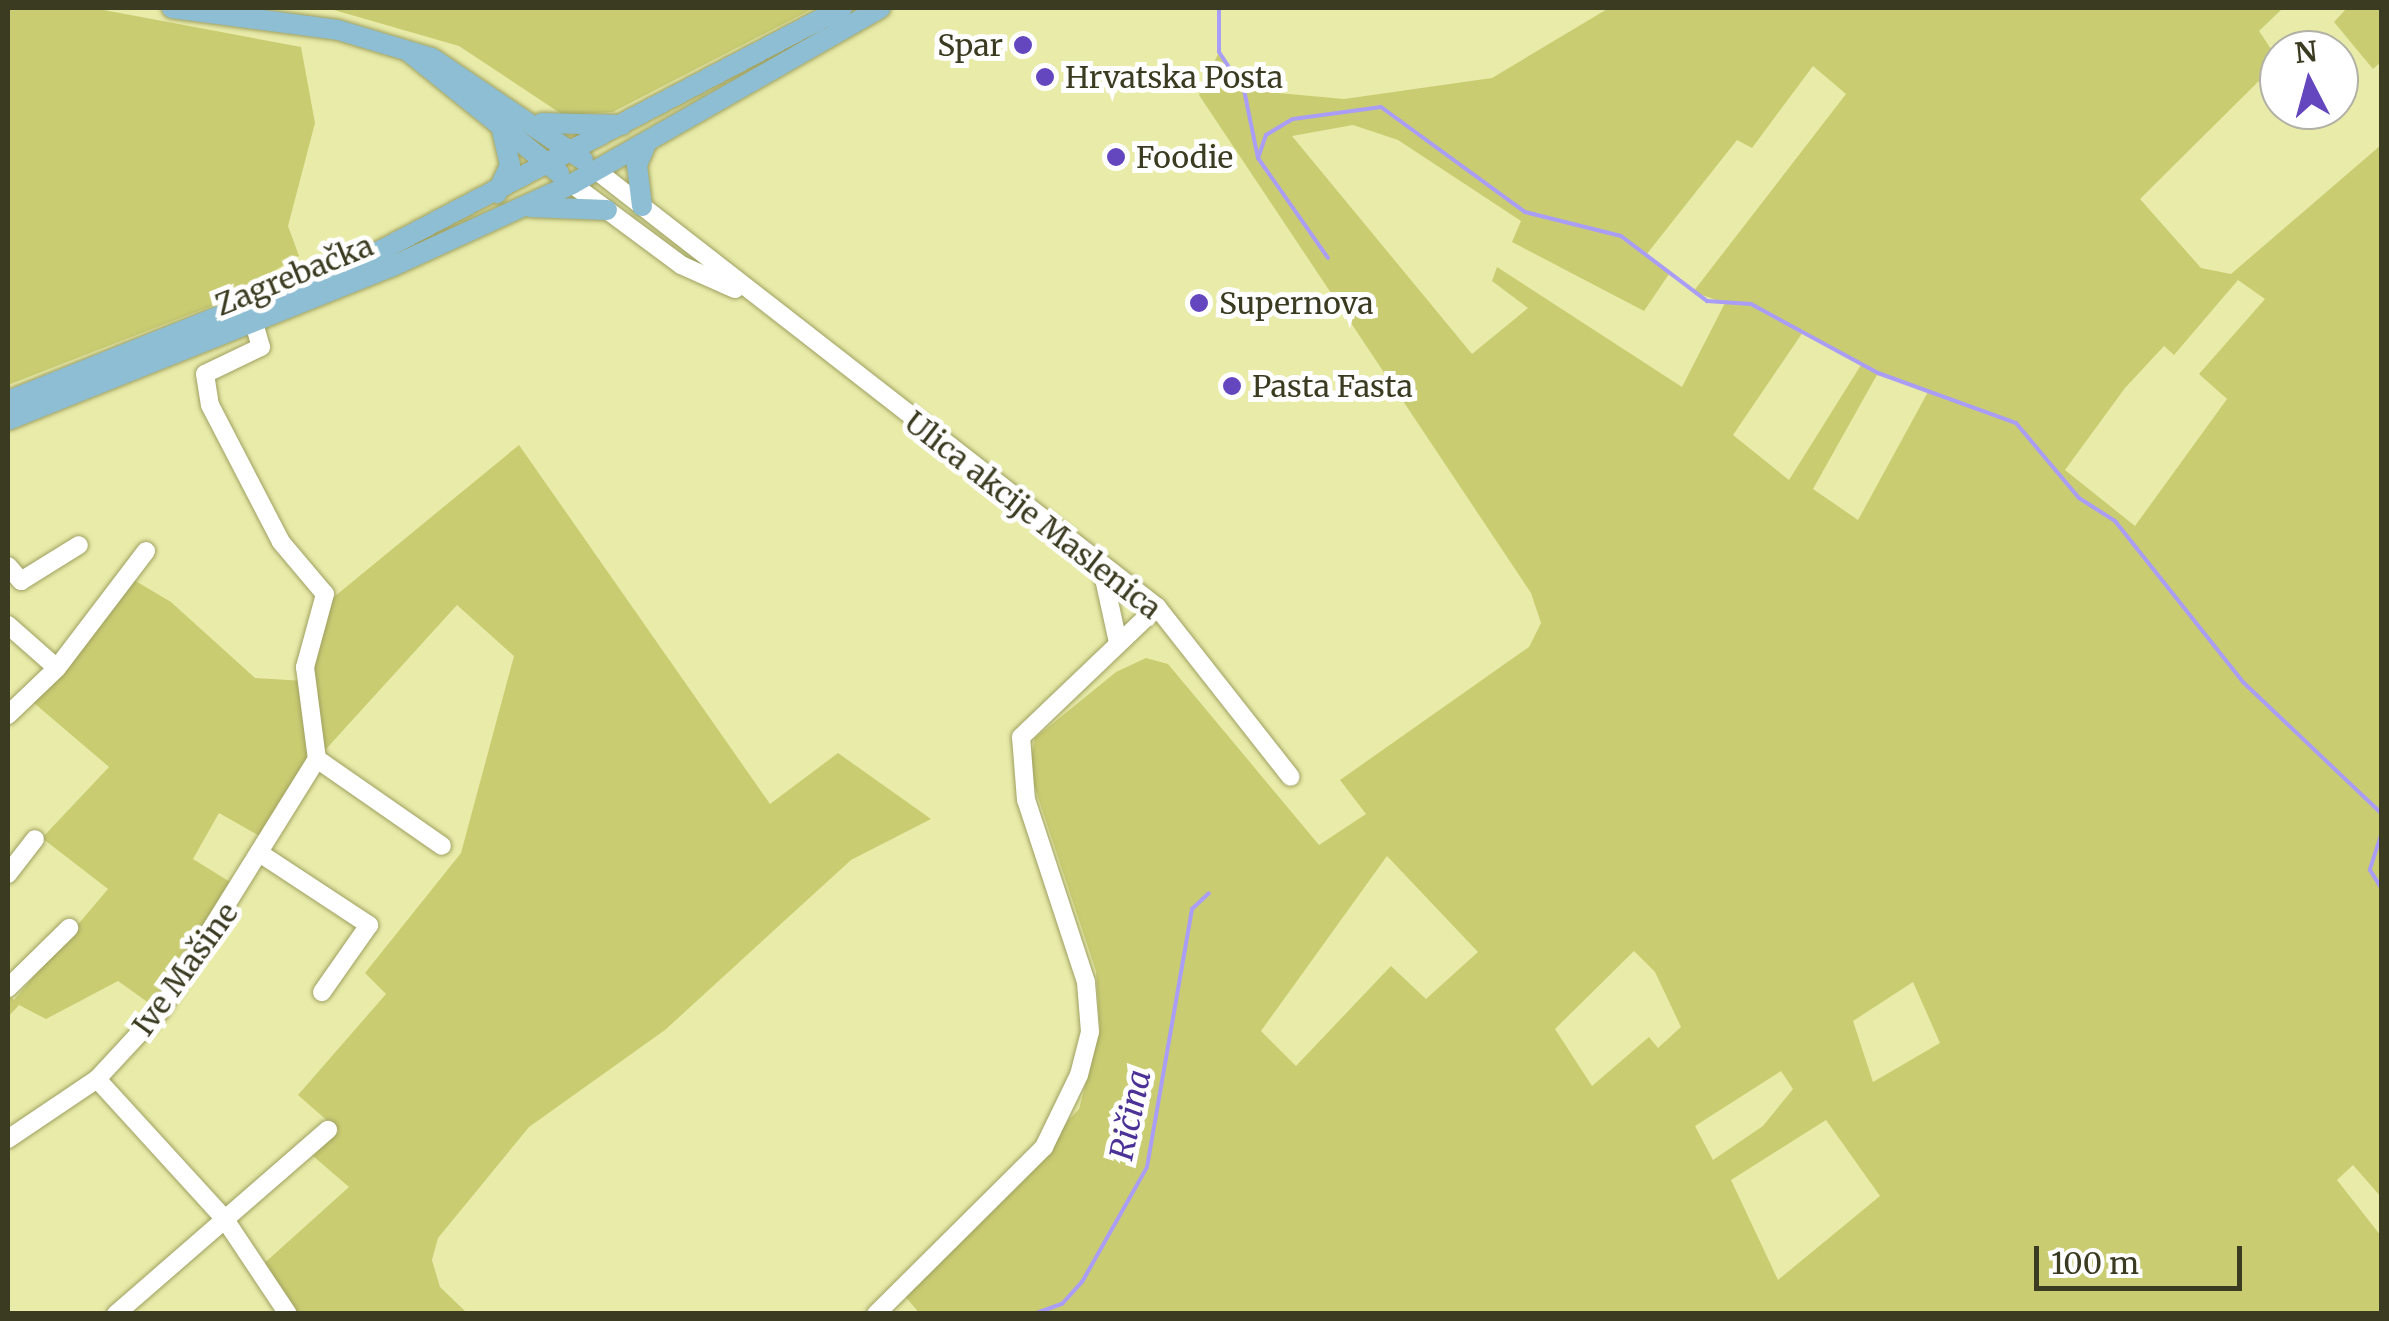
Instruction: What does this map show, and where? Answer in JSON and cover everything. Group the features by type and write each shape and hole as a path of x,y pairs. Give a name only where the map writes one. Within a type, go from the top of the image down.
{"main road":[{"path":"172,8 338,30 450,65 529,118 597,171"},
{"name":"Zagrebačka","path":"8,401 358,261 577,155 842,8"},
{"name":"Zagrebačka","path":"8,420 254,324 572,184 880,8"},
{"path":"410,52 572,184"},
{"path":"529,118 580,130 634,125"},
{"path":"497,194 510,165 500,126"},
{"path":"642,206 637,165 646,144"},
{"path":"524,206 607,210"}],"street":[{"name":"Ulica akcije Maslenica","path":"597,171 740,290 1157,608 1291,777"},
{"name":"Ulica akcije Maslenica","path":"572,184 681,265 740,290"},
{"path":"254,324 261,346 204,374 210,406 281,542 326,594 304,667 317,759 442,846"},
{"path":"8,566 22,581 79,546"},
{"path":"8,715 57,668 146,551"},
{"path":"1100,565 1118,642"},
{"path":"876,1314 1044,1147 1080,1075 1090,1032 1086,982 1020,757 1030,720 1157,608"},
{"path":"8,624 57,668"},
{"name":"Ive Mašine","path":"8,1139 97,1079 160,1010 264,856 317,759"},
{"path":"8,874 34,839"},
{"path":"264,856 370,925 322,992"},
{"path":"8,988 68,928"},
{"path":"97,1079 224,1218 288,1314"},
{"path":"116,1314 328,1130"}],"green space":[{"path":"8,8 93,8 301,47 315,123 288,226 299,256 224,301 8,385"},
{"path":"327,8 814,8 613,112 563,115 459,46"},
{"path":"1609,8 2283,8 2259,30 2259,81 2140,199 2201,268 2231,274 2381,145 2381,1197 2353,1165 2337,1180 2381,1236 2381,1313 920,1314 904,1295 1079,1109 1100,1030 1096,971 1029,770 1035,738 1116,672 1146,658 1168,664 1319,845 1366,814 1340,780 1529,647 1541,623 1531,593 1199,95 1219,52 1244,90 1344,99 1492,78","holes":["1813,66 1846,94 1693,292 1725,303 1682,387 1497,267 1492,281 1528,308 1472,354 1292,136 1353,125 1398,140 1521,221 1512,242 1644,311 1669,274 1646,255 1737,140 1752,148","2238,280 2265,299 2199,374 2227,399 2135,526 2065,470 2125,388 2164,346 2174,355","1803,332 1861,365 1789,480 1733,435","1878,373 1928,392 1858,520 1813,489","1387,856 1478,952 1426,999 1391,966 1296,1066 1261,1031","1634,951 1655,972 1681,1027 1658,1048 1649,1037 1592,1086 1555,1029","1913,982 1940,1043 1873,1082 1853,1021","1781,1071 1793,1089 1763,1126 1713,1160 1695,1126","1826,1120 1880,1196 1778,1280 1731,1180"]},
{"path":"2347,8 2381,8 2381,62 2373,69 2359,52 2359,30 2341,30 2334,22"},
{"path":"519,445 770,804 838,753 931,819 851,860 665,1030 529,1127 438,1238 432,1260 440,1287 467,1313 288,1313 260,1267 349,1187 313,1156 339,1131 298,1095 386,994 365,973 461,853 514,656 457,605 317,759 272,843 219,813 193,859 243,890 160,1011 118,981 46,1019 19,1005 8,1017 8,995 14,1000 108,889 42,838 109,767 27,697 127,576 171,602 255,678 305,681 323,606"}],"waterway":[{"path":"1219,8 1219,52 1244,90 1258,158 1328,258"},
{"path":"1258,158 1266,135 1293,119 1381,107 1525,212 1621,236 1707,301 1751,304 1878,373 2016,423 2079,498 2115,521 2244,683 2382,814"},
{"path":"2382,832 2370,870 2382,889"},
{"name":"Ričina","path":"1034,1314 1062,1304 1082,1282 1147,1167 1192,909 1209,893"}],"place":[{"name":"Spar","path":"1023,45"},
{"name":"Hrvatska Posta","path":"1045,77"},
{"name":"Foodie","path":"1116,157"},
{"name":"Supernova","path":"1199,303"},
{"name":"Pasta Fasta","path":"1232,386"}]}
